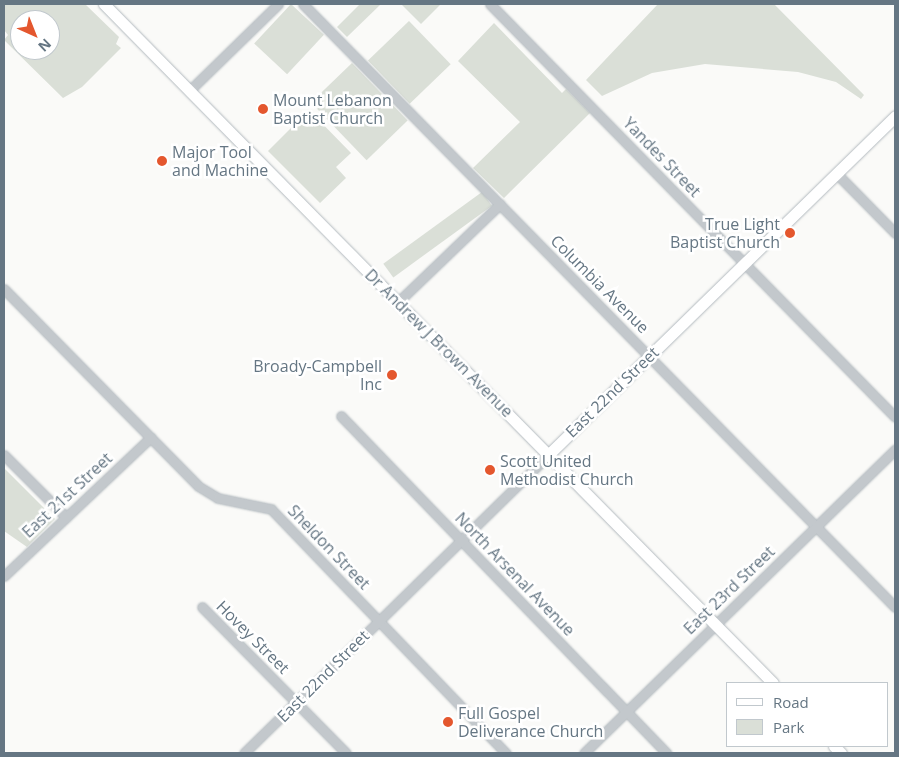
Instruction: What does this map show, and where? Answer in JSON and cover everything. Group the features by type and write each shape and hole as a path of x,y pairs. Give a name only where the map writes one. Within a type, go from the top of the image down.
{"main road":[{"name":"Dr Andrew J Brown Avenue","path":"104,4 399,301 772,682"},
{"name":"East 22nd Street","path":"549,454 895,116"}],"street":[{"path":"190,90 278,4"},
{"name":"Columbia Avenue","path":"303,4 895,607"},
{"name":"Yandes Street","path":"490,4 895,417"},
{"path":"837,174 895,233"},
{"path":"399,301 500,204"},
{"name":"Sheldon Street","path":"4,290 208,494 271,509 506,753"},
{"name":"North Arsenal Avenue","path":"341,416 667,753"},
{"name":"East 21st Street","path":"4,576 151,437"},
{"name":"East 23rd Street","path":"584,753 895,449"},
{"name":"East 22nd Street","path":"244,753 549,454"},
{"path":"4,455 66,517"},
{"name":"Hovey Street","path":"202,607 346,753"}],"green space":[{"path":"4,4 85,4 119,37 116,44 121,48 82,87 63,98 24,60 60,60 60,10 10,10 10,46 4,40 8,35 4,30"},
{"path":"291,4 324,35 287,74 254,43"},
{"path":"360,4 381,4 347,37 337,27"},
{"path":"401,4 441,4 421,24"},
{"path":"658,4 774,4 864,95 861,99 836,82 798,72 705,64 652,73 602,96 586,80"},
{"path":"409,21 451,64 410,104 368,61"},
{"path":"494,23 562,93 566,89 590,113 504,198 473,168 520,122 458,61"},
{"path":"352,63 408,121 367,160 311,103"},
{"path":"309,110 351,153 336,167 346,178 320,203 268,151"},
{"path":"482,192 492,206 393,277 383,264"},
{"path":"4,468 55,519 27,547 4,531"}],"place":[{"name":"Mount Lebanon Baptist Church","path":"263,109"},
{"name":"Major Tool and Machine","path":"162,161"},
{"name":"True Light Baptist Church","path":"790,233"},
{"name":"Broady-Campbell Inc","path":"392,375"},
{"name":"Scott United Methodist Church","path":"490,470"},
{"name":"Full Gospel Deliverance Church","path":"448,722"}]}
